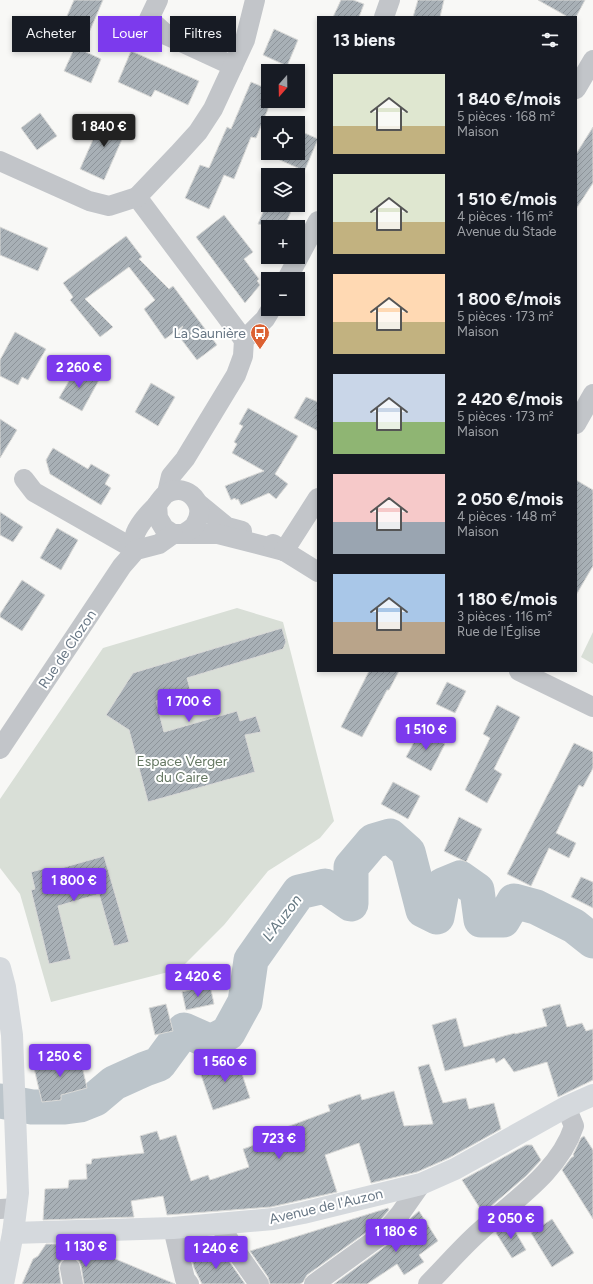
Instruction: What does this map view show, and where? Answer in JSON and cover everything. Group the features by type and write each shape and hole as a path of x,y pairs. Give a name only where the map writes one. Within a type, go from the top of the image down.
{"main road":[{"path":"0,968 5,986 12,1035 18,1193 8,1209 13,1233 3,1284"},
{"name":"Avenue de l'Auzon","path":"13,1233 173,1228 273,1219 303,1213 421,1184 455,1169 566,1107 593,1095"}],"street":[{"path":"158,0 149,19 168,36 233,66"},
{"path":"0,161 89,201 110,206 137,197 198,132 213,109 245,40 255,0"},
{"path":"384,16 390,0"},
{"path":"577,86 593,60"},
{"path":"137,197 244,340 243,356 236,375 185,459 171,476 162,499 158,518 164,528 179,534 218,534 284,551"},
{"path":"291,272 317,223"},
{"path":"244,340 268,316"},
{"path":"577,422 593,394"},
{"path":"24,478 34,492 136,550 159,544 195,526 199,513 185,459"},
{"path":"136,550 135,534 146,516 162,499 177,490 186,492 227,527 264,538 317,571"},
{"path":"284,551 317,500"},
{"name":"Rue de Clozon","path":"0,749 122,566 136,550"},
{"path":"521,672 593,707"},
{"path":"428,1284 478,1233 538,1181 552,1166 570,1139 574,1126 566,1107"},
{"path":"314,1284 383,1234 400,1214 421,1184"},
{"path":"219,1224 238,1254 260,1284"},
{"path":"173,1228 185,1279 189,1284"}],"green space":[{"name":"Espace Verger du Caire","path":"237,608 283,622 334,821 320,838 268,871 224,925 180,969 51,1002 20,894 0,868 0,799 103,648"},
{"path":"593,632 593,664 581,657"}],"building":[{"path":"74,0 103,0 90,30 90,16 67,16"},
{"path":"341,0 353,0 364,4 359,16 333,16"},
{"path":"418,0 444,0 440,16 413,16"},
{"path":"538,0 585,0 577,16 566,16"},
{"path":"274,29 298,40 288,64 283,64 263,55"},
{"path":"73,52 86,52 101,59 91,83 64,71"},
{"path":"131,52 199,81 188,105 155,90 151,97 118,82"},
{"path":"251,82 261,86 261,108 268,109 265,116 261,116 261,126 256,138 251,137 234,179 224,175 209,209 185,198 200,165 209,168 227,127 231,129"},
{"path":"40,113 57,136 37,150 21,128"},
{"path":"103,117 127,128 104,180 80,169"},
{"path":"593,127 593,183 577,207 577,152"},
{"path":"305,133 317,139 317,141 305,170 305,168 298,168 280,160 305,160"},
{"path":"263,212 291,212 287,220 261,220 261,224 258,224"},
{"path":"224,215 253,252 244,259 259,279 257,281 260,285 245,303 196,237"},
{"path":"0,227 48,248 38,271 0,255"},
{"path":"126,236 142,257 139,259 169,289 173,286 217,345 197,360 178,335 183,326 165,339 144,309 155,300 129,267 85,299 113,327 100,337 70,300 73,297 63,283"},
{"path":"15,332 46,349 28,380 22,377 18,385 0,376 0,360"},
{"path":"77,367 99,380 82,411 59,398"},
{"path":"151,383 175,397 158,426 135,412"},
{"path":"306,397 317,402 317,430 294,418"},
{"path":"248,408 298,436 275,474 288,484 276,499 269,493 241,505 238,499 236,500 235,498 231,500 225,486 264,471 232,453 237,444 234,442 243,426 239,424"},
{"path":"0,419 17,430 0,458"},
{"path":"53,448 88,469 91,464 110,475 105,484 111,488 101,505 50,474 46,460"},
{"path":"577,481 593,490 593,566 577,593"},
{"path":"0,512 23,527 13,542 0,535"},
{"path":"57,528 78,540 61,570 40,558"},
{"path":"22,580 45,595 22,631 0,617 0,614"},
{"path":"282,628 286,642 283,649 187,678 190,689 156,701 164,732 237,711 240,721 256,716 261,732 245,735 255,772 148,802 129,730 106,715 133,673"},
{"path":"368,672 398,672 362,737 341,727"},
{"path":"447,682 466,691 455,713 436,704"},
{"path":"497,705 520,717 494,769 502,774 487,803 465,790 490,738 483,734"},
{"path":"420,731 445,744 431,771 406,757"},
{"path":"574,743 593,752 593,768 583,787 579,785 556,833 576,843 569,858 549,848 531,886 507,874"},
{"path":"393,782 420,796 408,819 381,804"},
{"path":"459,817 482,829 466,862 444,851"},
{"path":"104,856 129,942 114,946 99,894 58,906 71,959 49,964 31,890 35,889 31,872 46,868 47,872"},
{"path":"581,877 593,882 593,908 571,897"},
{"path":"210,985 214,1004 186,1010 182,992"},
{"path":"166,1004 173,1031 155,1035 149,1008"},
{"path":"560,1004 567,1027 582,1023 586,1031 593,1029 593,1080 558,1097 547,1062 514,1072 504,1058 496,1063 494,1058 445,1071 432,1025 456,1018 464,1047 547,1026 542,1009"},
{"path":"236,1056 250,1098 213,1110 199,1069"},
{"path":"80,1057 87,1088 61,1095 61,1100 42,1102 33,1064"},
{"path":"429,1064 443,1103 466,1098 469,1109 494,1103 501,1129 449,1158 417,1172 371,1183 359,1143 325,1155 337,1192 271,1207 167,1215 163,1196 131,1201 134,1217 43,1220 45,1189 68,1188 69,1180 87,1179 86,1164 91,1164 92,1159 144,1153 140,1136 157,1131 160,1140 176,1135 191,1181 208,1175 210,1180 249,1167 243,1149 286,1134 284,1128 330,1111 328,1105 360,1094 362,1100 394,1091 404,1126 433,1124 418,1067"},
{"path":"584,1136 593,1150 593,1219 562,1170 574,1156 573,1155 581,1138"},
{"path":"526,1145 532,1145 541,1160 526,1176 483,1213 462,1180"},
{"path":"388,1208 389,1210 375,1226 307,1275 300,1284 270,1284 268,1277 250,1251"},
{"path":"419,1211 438,1241 419,1255 424,1262 404,1275 397,1264 367,1284 334,1284 390,1243"},
{"path":"552,1219 574,1253 552,1267 531,1233"},
{"path":"509,1221 526,1250 512,1258 496,1233"},
{"path":"46,1244 73,1244 100,1249 99,1252 175,1284 84,1284 79,1261 74,1257 68,1257 62,1260 59,1265 61,1284 22,1284 33,1259 38,1256"},
{"path":"222,1251 245,1284 202,1284 194,1268 192,1259"}],"waterway":[{"name":"L'Auzon","path":"0,1101 32,1107 65,1107 80,1105 95,1099 114,1083 159,1064 184,1030 211,1042 228,1033 245,1002 251,960 299,892 325,886 351,904 351,867 373,841 390,836 408,852 423,910 437,917 443,885 460,878 477,890 481,920 503,920 514,901 536,907 574,926 593,941"}],"place":[{"name":"La Saunière","path":"260,350"}]}
